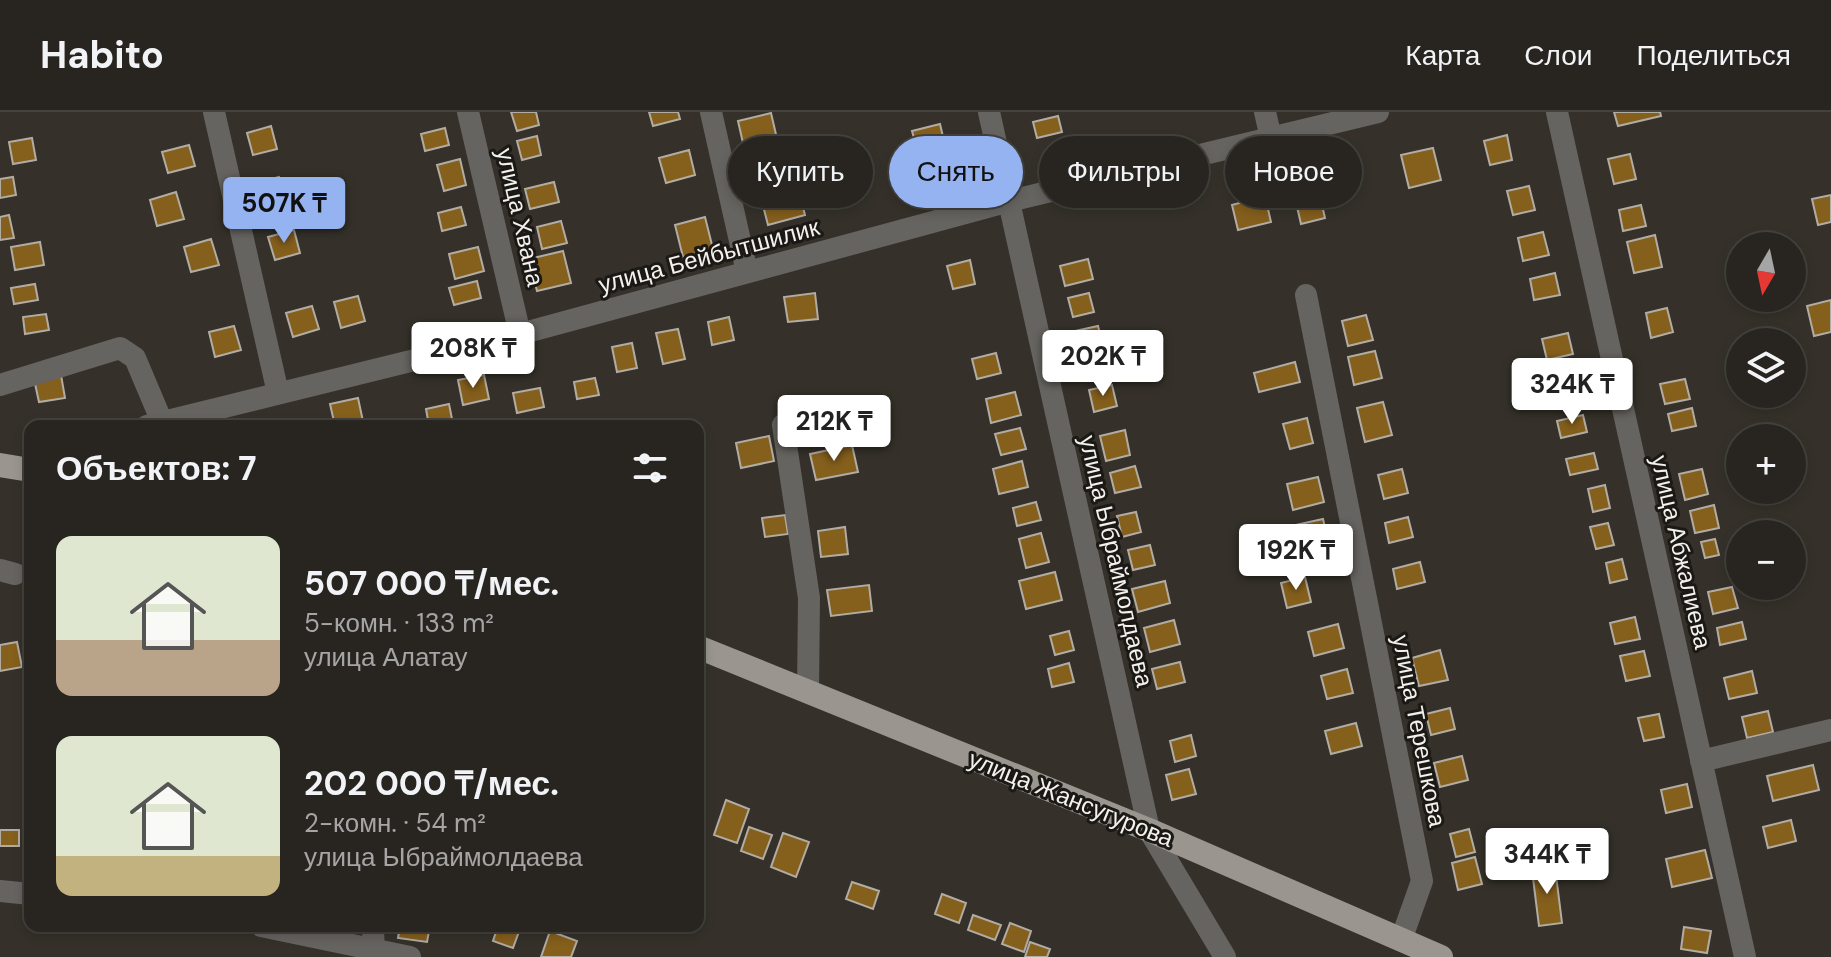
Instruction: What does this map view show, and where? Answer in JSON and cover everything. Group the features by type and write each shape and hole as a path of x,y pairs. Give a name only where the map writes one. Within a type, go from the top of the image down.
{"main road":[{"path":"0,464 24,469"},
{"name":"улица Жансугурова","path":"704,649 1149,830 1441,957"}],"street":[{"path":"214,112 278,393"},
{"name":"улица Хвана","path":"468,112 520,334"},
{"path":"711,112 747,272"},
{"name":"улица Ыбраймолдаева","path":"989,112 995,136"},
{"path":"1265,112 1271,136"},
{"name":"улица Бейбытшилик","path":"1279,136 1378,112"},
{"name":"улица Абжалиева","path":"1557,112 1745,957"},
{"name":"улица Бейбытшилик","path":"1023,198 1225,149"},
{"name":"улица Бейбытшилик","path":"170,420 520,334 984,208"},
{"name":"улица Ыбраймолдаева","path":"1012,208 1149,830 1225,957"},
{"name":"улица Терешкова","path":"1306,295 1422,881 1401,940"},
{"path":"0,385 120,348 135,358 153,420"},
{"path":"783,425 809,598 808,692"},
{"path":"0,464 24,457"},
{"path":"1701,761 1831,730"},
{"path":"0,891 24,893"},
{"path":"285,932 374,954 410,957"},
{"path":"373,932 374,954"}],"building":[{"path":"511,112 536,112 539,125 517,131"},
{"path":"649,112 678,112 680,119 653,126"},
{"path":"1614,112 1660,112 1661,116 1618,126"},
{"path":"771,113 776,136 741,136 738,121"},
{"path":"1058,116 1062,132 1037,138 1033,122"},
{"path":"940,124 943,136 913,136 912,131"},
{"path":"271,126 277,149 253,155 247,133"},
{"path":"445,128 449,145 425,151 421,134"},
{"path":"1507,135 1512,160 1490,165 1484,141"},
{"path":"537,136 541,155 522,160 517,141"},
{"path":"32,138 36,160 13,164 9,142"},
{"path":"189,145 195,166 168,173 162,152"},
{"path":"1433,148 1441,180 1409,188 1401,155"},
{"path":"689,150 695,175 666,183 659,158"},
{"path":"1630,154 1636,179 1614,184 1608,159"},
{"path":"460,159 466,185 444,191 437,165"},
{"path":"13,177 16,195 0,198 0,179"},
{"path":"279,177 286,202 263,209 256,183"},
{"path":"554,182 559,202 530,209 525,189"},
{"path":"1529,186 1535,210 1513,215 1507,191"},
{"path":"176,192 184,219 157,226 150,200"},
{"path":"1831,195 1831,222 1818,225 1812,199"},
{"path":"1641,205 1646,226 1623,231 1619,210"},
{"path":"461,207 466,225 442,231 438,213"},
{"path":"764,208 803,208 805,215 768,225"},
{"path":"1233,208 1268,208 1271,222 1238,230"},
{"path":"1297,208 1323,208 1325,218 1301,224"},
{"path":"9,215 14,238 0,240 0,217"},
{"path":"705,217 713,249 683,257 675,225"},
{"path":"561,221 567,243 542,249 537,227"},
{"path":"294,230 300,253 275,260 268,237"},
{"path":"1543,232 1549,255 1523,261 1518,238"},
{"path":"1655,235 1662,267 1634,273 1627,242"},
{"path":"211,239 219,265 191,272 184,247"},
{"path":"40,242 44,265 15,270 11,247"},
{"path":"478,247 484,271 455,279 449,254"},
{"path":"563,251 571,283 537,291 529,259"},
{"path":"1088,259 1093,279 1065,286 1060,266"},
{"path":"970,260 975,284 953,289 947,266"},
{"path":"1555,273 1560,295 1534,300 1530,279"},
{"path":"477,281 481,298 454,305 449,288"},
{"path":"35,284 38,300 14,304 11,288"},
{"path":"815,293 818,319 788,322 784,297"},
{"path":"1089,293 1094,312 1073,317 1068,298"},
{"path":"358,296 365,321 341,328 334,302"},
{"path":"1831,300 1831,332 1814,336 1807,306"},
{"path":"312,306 319,329 293,337 286,313"},
{"path":"1667,308 1673,332 1651,338 1646,313"},
{"path":"46,314 49,330 25,334 23,317"},
{"path":"1366,315 1373,340 1348,346 1342,321"},
{"path":"729,317 734,340 712,345 708,322"},
{"path":"234,326 241,350 215,357 209,332"},
{"path":"1098,326 1103,345 1080,351 1075,331"},
{"path":"678,329 685,359 663,364 656,333"},
{"path":"1568,333 1573,354 1547,360 1542,339"},
{"path":"632,343 637,368 617,372 612,347"},
{"path":"1375,351 1382,378 1354,385 1348,357"},
{"path":"996,353 1001,373 977,379 972,359"},
{"path":"1106,355 1110,373 1087,378 1083,360"},
{"path":"1295,362 1300,382 1259,392 1254,373"},
{"path":"61,375 65,398 39,402 34,379"},
{"path":"484,375 489,399 463,405 458,380"},
{"path":"595,378 599,395 577,399 574,382"},
{"path":"1685,379 1690,399 1665,404 1660,384"},
{"path":"1574,382 1578,399 1550,406 1546,389"},
{"path":"1112,385 1117,406 1094,412 1089,390"},
{"path":"540,388 544,407 517,413 513,393"},
{"path":"1015,392 1021,415 991,423 986,399"},
{"path":"358,398 363,420 334,420 330,404"},
{"path":"817,398 823,427 797,433 791,404"},
{"path":"1383,402 1392,435 1365,442 1357,408"},
{"path":"449,404 452,420 428,420 426,409"},
{"path":"1692,408 1696,426 1672,431 1668,414"},
{"path":"1583,415 1587,432 1561,438 1557,421"},
{"path":"1307,418 1313,443 1290,449 1283,424"},
{"path":"1020,428 1026,449 1001,455 995,434"},
{"path":"1125,430 1130,455 1106,461 1100,436"},
{"path":"769,436 774,461 741,468 736,443"},
{"path":"852,445 858,472 816,480 810,454"},
{"path":"1594,453 1598,469 1570,475 1566,459"},
{"path":"1022,461 1028,487 999,494 993,469"},
{"path":"1135,466 1141,487 1115,493 1110,473"},
{"path":"1402,469 1408,493 1384,499 1378,475"},
{"path":"1702,469 1708,494 1685,500 1679,474"},
{"path":"1318,477 1324,502 1293,510 1287,484"},
{"path":"1605,485 1610,508 1593,512 1588,489"},
{"path":"1036,502 1041,520 1017,526 1013,508"},
{"path":"1714,505 1719,528 1695,533 1690,511"},
{"path":"1136,512 1141,532 1122,537 1117,516"},
{"path":"785,515 788,534 765,537 762,518"},
{"path":"1408,517 1413,537 1389,543 1385,523"},
{"path":"1323,519 1329,544 1298,552 1291,526"},
{"path":"1608,523 1614,545 1596,549 1590,527"},
{"path":"845,527 848,554 821,557 818,531"},
{"path":"1041,533 1049,562 1026,568 1019,539"},
{"path":"1715,539 1719,555 1705,558 1701,542"},
{"path":"1150,545 1155,565 1133,570 1128,550"},
{"path":"1622,559 1627,579 1610,583 1606,563"},
{"path":"1420,562 1425,582 1397,589 1393,569"},
{"path":"1055,572 1062,600 1026,609 1019,581"},
{"path":"1305,577 1311,602 1287,608 1281,583"},
{"path":"1165,581 1170,603 1138,612 1132,589"},
{"path":"869,585 872,611 831,616 827,590"},
{"path":"1726,588 1726,600 1736,600 1738,608 1713,614 1708,592"},
{"path":"1635,617 1640,639 1615,644 1610,623"},
{"path":"1174,620 1180,644 1150,652 1144,628"},
{"path":"1742,622 1746,639 1720,645 1717,628"},
{"path":"1338,624 1344,648 1314,656 1308,632"},
{"path":"1069,631 1074,650 1055,655 1050,636"},
{"path":"17,642 22,667 0,671 0,645"},
{"path":"1440,650 1448,680 1419,686 1412,658"},
{"path":"1644,651 1650,676 1626,681 1620,656"},
{"path":"1180,662 1185,682 1157,689 1152,669"},
{"path":"1069,663 1074,682 1052,687 1048,669"},
{"path":"1347,669 1353,693 1327,699 1321,676"},
{"path":"1752,671 1757,693 1729,699 1724,678"},
{"path":"1450,708 1455,729 1431,735 1426,714"},
{"path":"1768,711 1773,732 1747,738 1742,717"},
{"path":"1659,714 1664,737 1644,741 1638,718"},
{"path":"1356,723 1362,746 1331,754 1325,731"},
{"path":"1191,735 1196,756 1175,762 1170,741"},
{"path":"1462,756 1468,780 1440,787 1434,763"},
{"path":"1813,765 1819,790 1773,801 1767,776"},
{"path":"1189,769 1196,794 1172,800 1166,775"},
{"path":"1687,784 1692,807 1666,813 1661,790"},
{"path":"726,800 749,809 737,843 714,835"},
{"path":"1791,820 1796,841 1768,848 1763,827"},
{"path":"749,827 772,835 763,859 741,851"},
{"path":"1469,829 1475,852 1456,857 1450,834"},
{"path":"0,830 19,830 19,846 0,846"},
{"path":"783,833 809,842 796,877 771,867"},
{"path":"1705,850 1712,878 1672,887 1666,859"},
{"path":"1475,857 1482,884 1458,890 1452,863"},
{"path":"1555,867 1562,923 1539,926 1532,870"},
{"path":"852,882 879,891 873,909 846,899"},
{"path":"942,894 966,903 959,923 935,914"},
{"path":"973,915 1001,925 995,940 968,930"},
{"path":"1010,923 1031,931 1024,952 1002,944"},
{"path":"1684,927 1711,931 1707,953 1681,949"},
{"path":"399,932 429,932 427,942 398,938"},
{"path":"496,932 519,932 513,948 493,941"},
{"path":"550,932 577,941 571,957 541,957"},
{"path":"1030,942 1050,949 1047,957 1025,957"}]}
